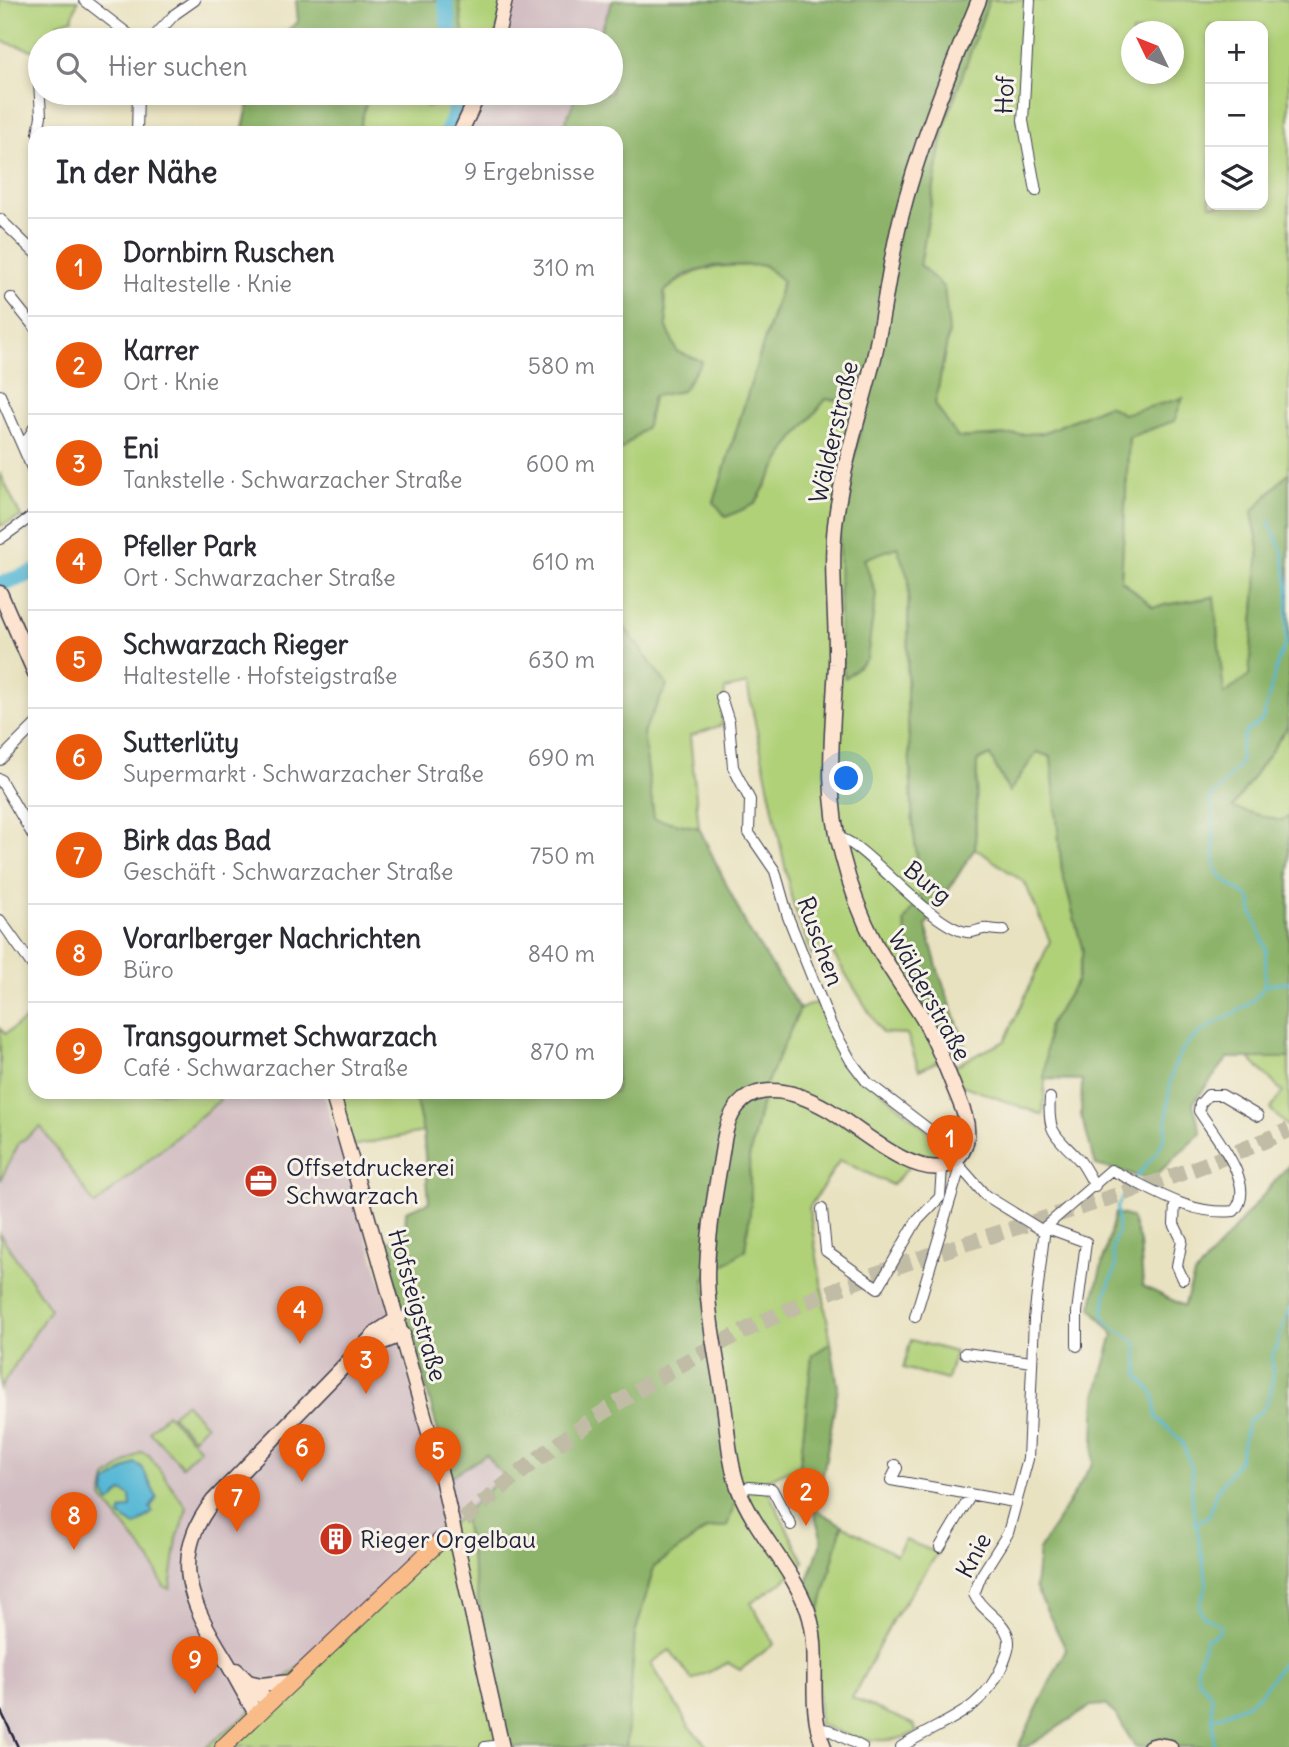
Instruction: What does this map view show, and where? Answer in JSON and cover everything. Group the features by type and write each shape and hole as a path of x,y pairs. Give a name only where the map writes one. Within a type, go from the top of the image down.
{"main road":[{"path":"223,1747 441,1540"}],"street":[{"path":"84,0 120,28"},
{"path":"499,28 505,0"},
{"name":"Wälderstraße","path":"954,1162 968,1133 956,1092 935,1041 866,924 854,897 837,838 829,793 837,635 833,576 835,525 855,427 874,356 899,225 928,127 979,0"},
{"name":"Hof","path":"1030,0 1023,121 1036,191"},
{"path":"162,28 188,2"},
{"path":"39,126 40,105"},
{"path":"137,126 138,105"},
{"path":"463,126 473,105"},
{"path":"0,219 28,246"},
{"path":"11,298 28,319"},
{"path":"0,395 28,457"},
{"path":"24,446 28,439"},
{"path":"0,539 28,519"},
{"path":"0,593 6,622 28,659"},
{"name":"Ruschen","path":"721,697 729,722 733,768 750,800 749,833 775,871 788,917 831,1025 851,1061 867,1082 954,1162"},
{"path":"0,760 28,731"},
{"path":"0,779 28,827"},
{"name":"Burg","path":"837,838 851,842 898,885 952,926 968,933 983,928 1004,930"},
{"path":"0,920 28,959"},
{"path":"824,1747 816,1728 812,1690 815,1654 810,1616 740,1491 733,1463 707,1279 726,1129 734,1107 744,1096 759,1091 797,1096 832,1111 869,1140 929,1168 954,1162"},
{"path":"1044,1229 1111,1170 1175,1202 1222,1212 1234,1211 1241,1204 1242,1195 1229,1154 1199,1111 1200,1104 1208,1095 1222,1095 1258,1116"},
{"path":"1050,1098 1049,1110 1056,1139 1081,1163 1095,1186"},
{"name":"Hofsteigstraße","path":"334,1099 399,1318 445,1491 502,1746"},
{"path":"822,1209 826,1251 878,1289 916,1222 940,1197 954,1162"},
{"path":"954,1162 985,1195 1044,1229 1086,1242 1077,1312 1077,1346"},
{"path":"915,1317 954,1162"},
{"path":"1175,1202 1174,1224 1182,1240 1177,1266 1183,1279"},
{"name":"Knie","path":"901,1747 962,1715 985,1694 999,1673 1009,1639 1005,1629 977,1601 974,1594 981,1576 1008,1533 1030,1448 1032,1362 1044,1229"},
{"path":"257,1715 210,1635 192,1594 186,1558 192,1532 213,1501 362,1352 377,1332 399,1318"},
{"path":"362,1352 403,1335"},
{"path":"965,1353 1032,1362"},
{"path":"895,1465 897,1468 891,1480 1014,1502"},
{"path":"740,1491 749,1487 772,1489 791,1525"},
{"path":"940,1547 971,1496"},
{"path":"227,1662 270,1703"},
{"path":"248,1682 261,1685 291,1682"},
{"path":"816,1728 829,1730 862,1747"},
{"path":"485,1747 502,1746"},
{"path":"1150,1747 1170,1747"}],"shaded area":[{"path":"505,0 613,0 602,28 498,28"},
{"path":"473,105 571,105 563,126 462,126"},
{"path":"222,1099 325,1099 403,1355 436,1479 450,1477 486,1455 503,1476 245,1716 206,1747 6,1747 0,1733 0,1389 50,1309 0,1234 0,1181 19,1143 41,1127 95,1205"}],"green space":[{"path":"0,0 78,0 72,19 57,24 57,28 28,28 28,49 0,41"},
{"path":"296,0 459,0 462,28 290,28 298,22"},
{"path":"459,0 505,0 498,28 462,28"},
{"path":"613,0 989,0 945,124 920,265 944,288 949,331 935,404 958,438 1043,433 1108,405 1123,414 1183,398 1174,421 1129,437 1121,580 1153,607 1214,597 1224,694 1249,676 1259,548 1252,512 1289,472 1289,725 1232,808 1281,821 1289,816 1289,1058 1228,1058 1193,1103 1201,1133 1151,1180 1096,1165 1081,1115 1082,1080 1044,1079 1048,1027 1077,981 1083,951 1062,871 1051,757 1037,752 1009,792 990,755 977,761 975,848 926,926 938,970 966,1047 949,1056 920,998 904,922 922,892 913,828 907,698 909,580 897,547 864,559 876,594 867,659 845,678 840,656 839,527 866,402 826,399 788,446 755,504 726,517 714,502 783,281 764,265 714,266 684,275 664,292 667,327 677,352 702,361 682,391 653,396 647,426 623,448 623,126 564,126 572,105 623,105 623,28 602,28"},
{"path":"989,0 1289,0 1289,472 1252,512 1259,548 1249,677 1224,695 1213,597 1153,607 1121,580 1129,437 1174,421 1123,414 1108,405 1043,433 957,438 935,404 949,331 920,266 945,124"},
{"path":"248,105 366,105 360,126 244,126"},
{"path":"366,105 473,105 462,126 360,126"},
{"path":"764,265 783,280 714,502 755,504 788,446 826,399 866,402 839,527 876,594 864,559 897,546 909,579 907,698 913,828 922,892 904,923 949,1056 919,1070 907,1034 882,1033 829,947 812,956 792,900 747,684 725,689 722,725 690,736 699,828 654,819 643,732 667,685 623,626 623,448 647,426 653,396 682,391 702,361 677,352 667,327 664,292 688,276 723,266"},
{"path":"0,473 21,517 0,526"},
{"path":"623,625 667,685 643,732 654,819 699,828 748,929 800,1009 766,1084 749,1158 751,1205 745,1250 704,1279 738,1495 727,1526 707,1529 654,1567 635,1634 626,1747 505,1747 463,1514 503,1476 486,1455 450,1477 416,1349 381,1243 405,1238 406,1211 429,1202 423,1132 416,1099 623,1099"},
{"path":"1289,725 1289,816 1281,821 1232,808"},
{"path":"1037,751 1051,757 1062,871 1083,951 1077,981 1048,1027 1043,1115 956,1083 950,1068 1005,1041 1050,941 1025,883 975,848 977,761 990,755 1009,792"},
{"path":"817,1002 848,1062 938,1140 942,1161 912,1164 892,1185 840,1160 809,1208 831,1343 812,1356 800,1465 763,1482 804,1562 784,1581 751,1603 774,1644 740,1670 728,1663 692,1680 670,1650 651,1663 690,1728 708,1747 626,1747 635,1634 654,1567 707,1529 727,1526 704,1279 751,1205 749,1158 766,1084 800,1009"},
{"path":"28,1018 28,1099 220,1100 95,1205 41,1127 19,1143 0,1181 0,1028 5,1034"},
{"path":"1249,1058 1289,1058 1289,1128 1270,1109 1283,1092"},
{"path":"339,1099 416,1099 423,1132 352,1146"},
{"path":"1289,1165 1289,1747 1135,1747 1117,1716 1105,1705 1091,1706 1027,1747 1018,1747 1066,1649 1035,1587 1039,1550 1093,1463 1096,1396 1113,1334 1091,1308 1115,1213 1131,1217 1140,1242 1143,1286 1184,1306 1194,1276"},
{"path":"0,1234 50,1309 0,1389"},
{"path":"911,1340 955,1352 947,1380 903,1368"},
{"path":"831,1343 838,1387 817,1510 842,1525 816,1624 804,1592 822,1540 800,1465 812,1355"},
{"path":"185,1403 206,1425 193,1438 171,1415"},
{"path":"167,1414 200,1449 182,1466 149,1431"},
{"path":"141,1452 149,1455 187,1508 177,1539 170,1589 164,1587 150,1559 102,1498 106,1478"},
{"path":"463,1514 505,1747 206,1747 245,1716"},
{"path":"842,1525 896,1555 905,1540 938,1553 893,1619 852,1698 913,1724 917,1732 906,1737 870,1740 819,1724 816,1624"}],"water":[{"path":"135,1463 142,1467 157,1498 150,1508 153,1512 135,1526 120,1516 121,1511 131,1507 130,1496 122,1491 110,1503 105,1495 106,1483"}],"waterway":[{"path":"445,0 449,28"},
{"path":"450,126 454,105"},
{"path":"1265,985 1266,949 1251,909 1252,901 1221,877 1216,867 1210,799 1241,763 1240,749 1245,733 1263,719 1279,657 1286,643 1288,587 1283,553 1269,521"},
{"path":"0,584 28,574"},
{"path":"1136,1177 1158,1151 1164,1137 1172,1073 1184,1048 1203,1031 1248,1004 1265,985 1289,982"},
{"path":"1130,1184 1117,1207 1118,1229 1112,1250 1116,1266 1106,1293 1103,1315 1107,1323 1136,1342 1139,1377 1154,1394 1156,1417 1182,1442 1192,1469 1192,1500 1207,1584 1199,1606 1204,1617 1220,1625 1220,1630 1206,1638 1197,1668 1198,1679 1211,1695 1214,1747"},
{"path":"1198,1523 1210,1514 1215,1494 1239,1460 1248,1422 1263,1409 1268,1400 1273,1382 1272,1358 1289,1309"},
{"path":"1215,1718 1247,1704 1261,1693 1289,1654"}],"tunnel":[{"path":"446,1536 496,1492 602,1413 715,1346 775,1316 898,1266 1193,1169 1289,1130"}],"railway":[{"path":"0,1709 18,1747"}],"place":[{"name":"Dornbirn Ruschen","path":"950,1173"},
{"name":"Offsetdruckerei Schwarzach","path":"261,1181"},
{"name":"Pfeller Park","path":"300,1344"},
{"name":"Eni","path":"366,1394"},
{"name":"Sutterlüty","path":"302,1482"},
{"name":"Schwarzach Rieger","path":"438,1485"},
{"name":"Karrer","path":"806,1526"},
{"name":"Birk das Bad","path":"237,1532"},
{"name":"Rieger Orgelbau","path":"336,1539"},
{"name":"Vorarlberger Nachrichten","path":"74,1550"},
{"name":"Transgourmet Schwarzach","path":"195,1694"}]}
